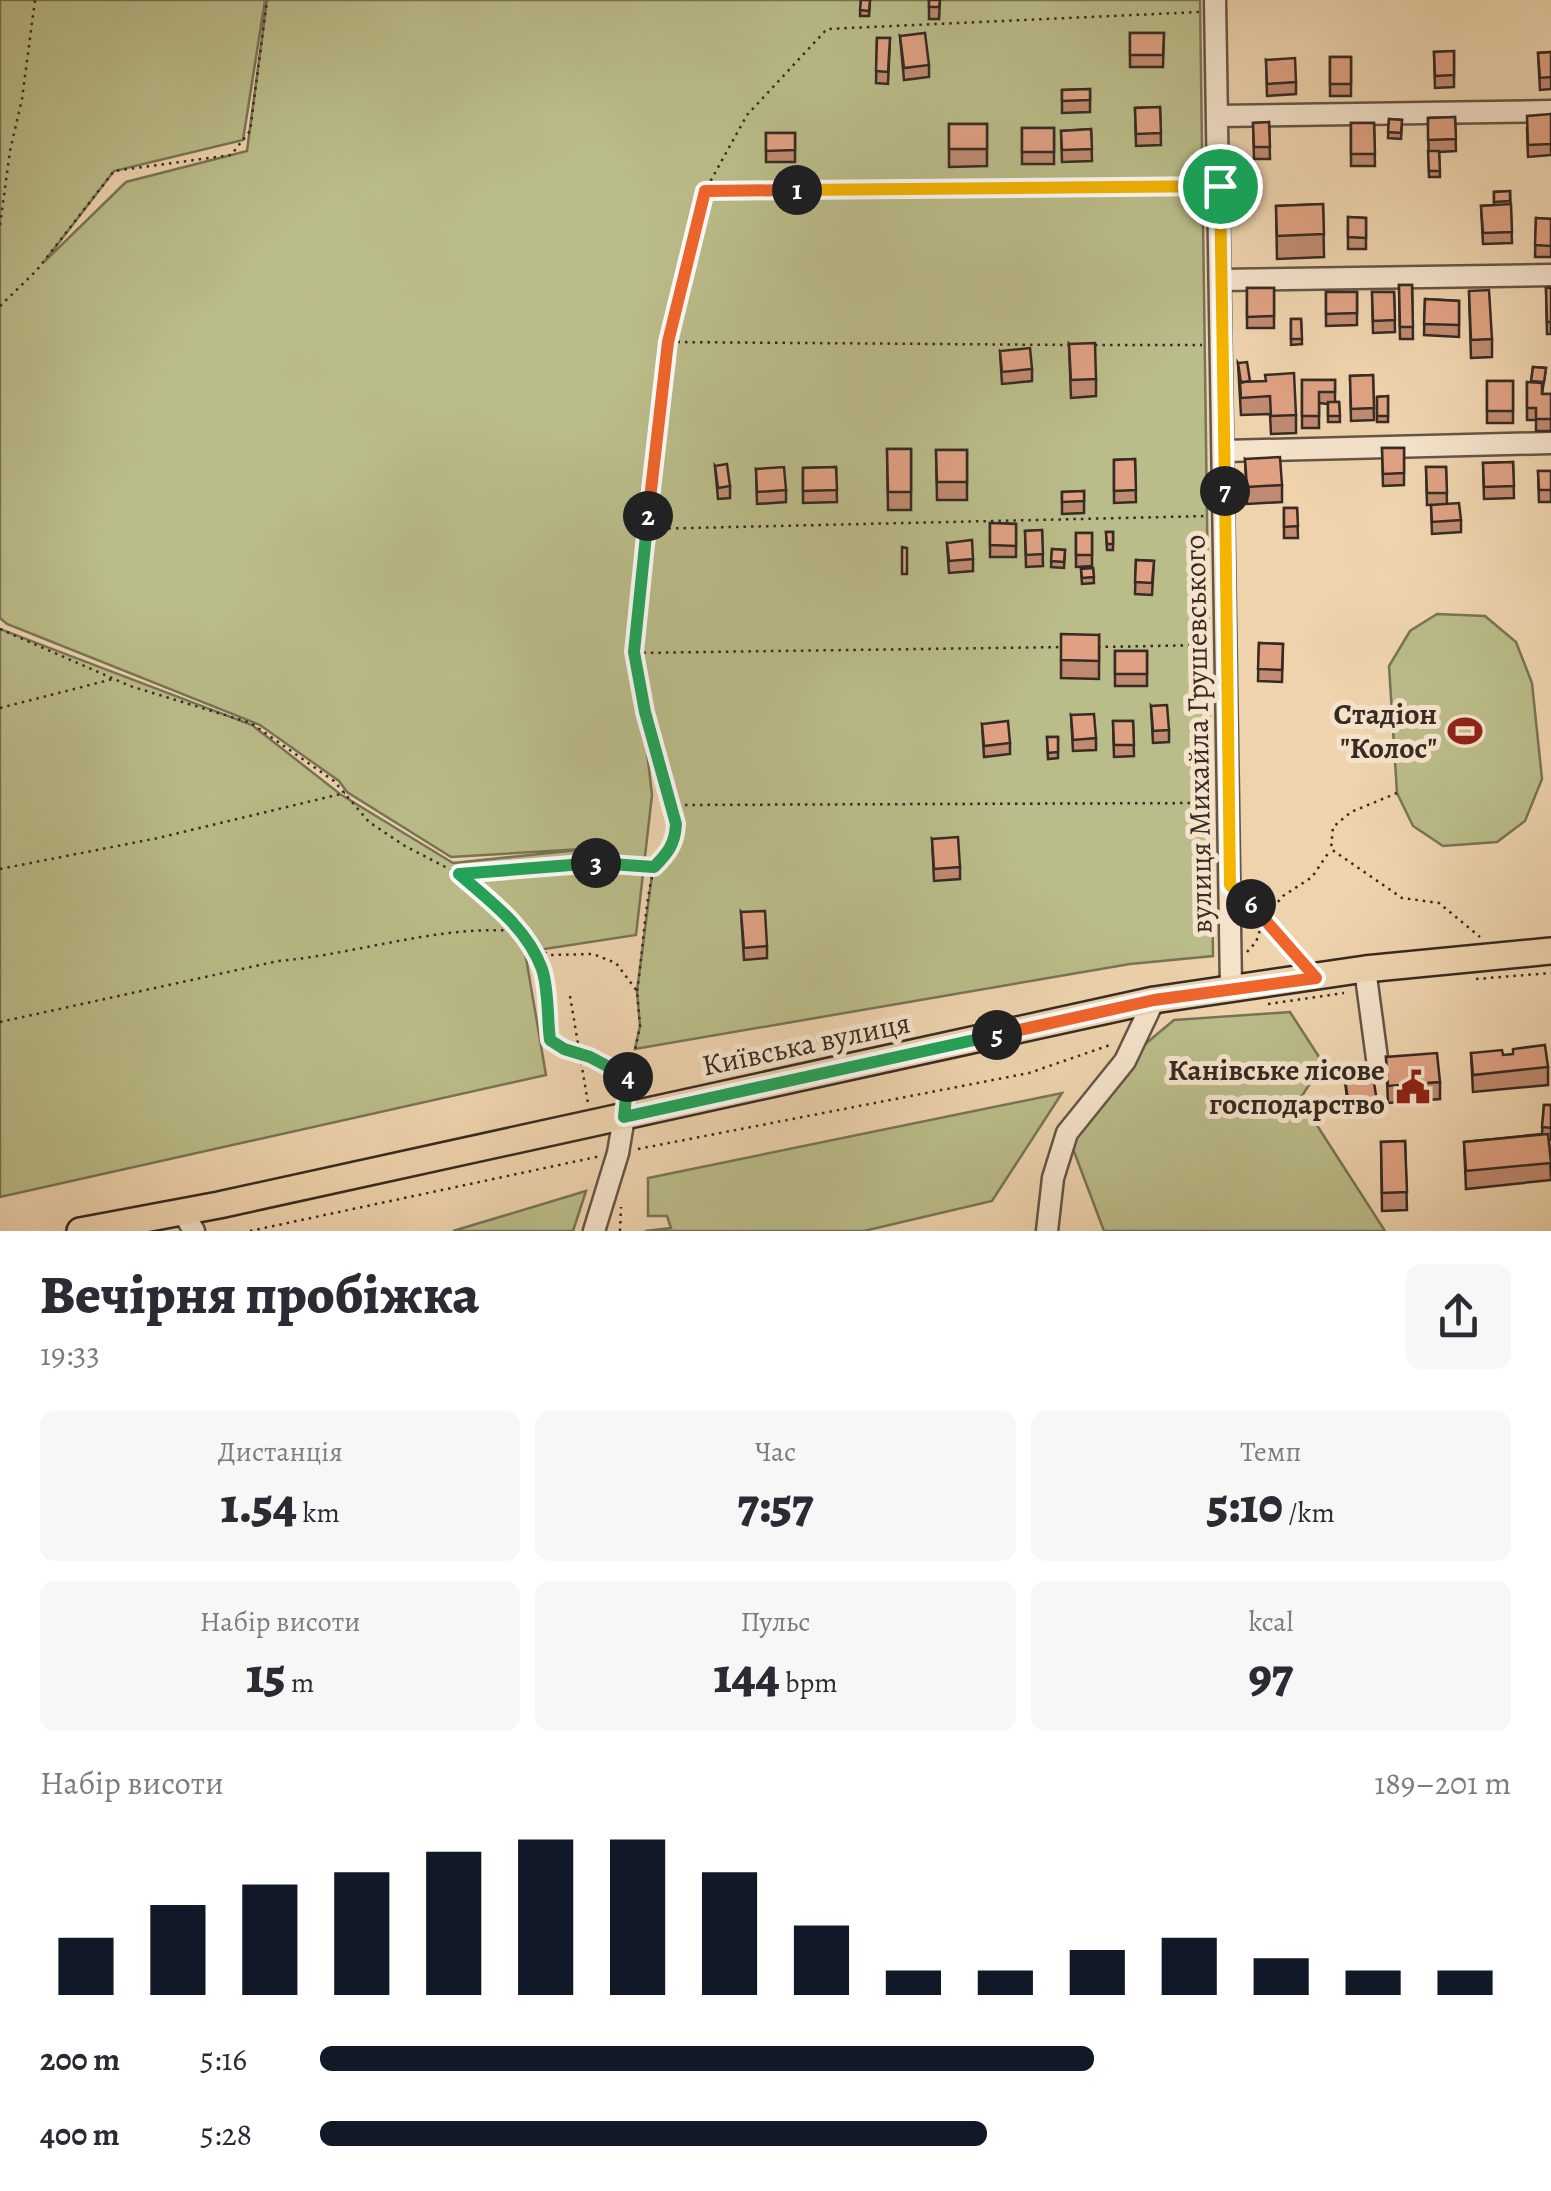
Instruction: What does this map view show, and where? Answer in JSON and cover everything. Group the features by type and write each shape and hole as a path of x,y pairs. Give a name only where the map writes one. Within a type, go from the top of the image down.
{"main road":[{"name":"Київська вулиця","path":"80,1231 188,1222 592,1124 1154,1000 1231,976 1366,978 1551,951"}],"street":[{"name":"вулиця Михайла Грушевського","path":"1215,6 1231,976"},
{"path":"1219,116 1551,111"},
{"path":"1221,280 1551,275"},
{"path":"1224,451 1551,443"},
{"path":"1366,978 1378,1066"},
{"path":"1048,1231 1053,1178 1066,1133 1125,1060 1154,1000"},
{"path":"594,1231 618,1153 624,1117"}],"path":[{"path":"0,225 35,0"},
{"path":"0,306 37,270 114,171 231,155 250,131 267,0"},
{"path":"624,1117 640,1026 636,992 654,867 669,852 676,824 645,712 634,652 668,342 705,191 747,116 827,28 1215,6"},
{"path":"705,191 1220,186"},
{"path":"668,342 1222,346"},
{"path":"646,529 1225,516"},
{"path":"0,629 114,678 250,722 334,781 369,822 459,874 510,918 542,970 550,1040 628,1077"},
{"path":"1088,647 1227,645"},
{"path":"634,652 1068,647"},
{"path":"0,708 114,678"},
{"path":"0,868 158,838 345,793"},
{"path":"1231,976 1256,942 1264,918 1283,896 1312,876 1331,849 1333,827 1351,812 1397,794"},
{"path":"670,806 1229,804"},
{"path":"1331,849 1402,898 1439,903 1482,938"},
{"path":"459,874 598,863 654,867"},
{"path":"1230,885 1316,978"},
{"path":"0,1022 278,961 323,957 445,932 519,931"},
{"path":"530,946 550,955 604,956 616,964 636,992"},
{"path":"1478,979 1551,973"},
{"path":"1270,1004 1310,1001 1366,978"},
{"path":"570,996 592,1124"},
{"path":"250,1231 1029,1072 1115,1044"}],"green space":[{"path":"0,0 265,0 243,140 114,171 44,262 126,182 247,151 267,0 1200,0 1213,956 1130,964 635,1049 640,1026 637,991 653,867 669,852 676,824 640,691 652,795 636,935 525,952 546,1075 0,1197 0,629 252,725 340,794 453,863 598,848 451,857 347,792 339,781 260,725 0,618"},
{"name":"Стадіон \"Колос\"","path":"1437,614 1485,616 1516,642 1532,683 1542,779 1525,821 1497,842 1443,846 1413,826 1397,793 1389,666 1410,631"},
{"path":"1290,1012 1323,1063 1300,1099 1385,1231 1104,1231 1067,1133 1125,1061 1174,1020"},
{"path":"1062,1093 992,1201 864,1231 645,1231 671,1228 667,1216 648,1216 648,1178"},
{"path":"586,1191 573,1231 453,1231"}],"building":[{"path":"861,0 870,0 869,11 860,10"},
{"path":"929,0 940,0 939,7 929,7"},
{"path":"925,33 929,65 904,68 900,36"},
{"path":"1130,33 1164,33 1163,55 1130,55"},
{"path":"877,38 890,38 888,72 876,71"},
{"path":"1454,51 1454,75 1435,76 1434,52"},
{"path":"1551,52 1551,77 1540,78 1538,53"},
{"path":"1330,57 1351,57 1351,84 1330,84"},
{"path":"1295,58 1296,82 1267,84 1266,60"},
{"path":"1090,89 1090,100 1062,101 1062,90"},
{"path":"1160,107 1161,133 1136,134 1135,108"},
{"path":"1551,114 1551,144 1528,145 1527,116"},
{"path":"1455,117 1456,139 1428,140 1428,118"},
{"path":"1389,119 1402,120 1401,133 1388,132"},
{"path":"1269,122 1270,147 1254,147 1253,123"},
{"path":"1351,123 1374,123 1375,154 1351,154"},
{"path":"949,124 987,124 987,149 949,149"},
{"path":"1022,128 1054,128 1054,152 1022,152"},
{"path":"1091,129 1092,149 1062,150 1061,131"},
{"path":"766,133 795,133 795,150 766,151"},
{"path":"1428,151 1439,151 1440,171 1429,171"},
{"path":"1510,191 1510,201 1494,202 1494,192"},
{"path":"1323,204 1324,234 1277,236 1276,206"},
{"path":"1511,204 1512,232 1483,233 1481,206"},
{"path":"1348,217 1366,218 1366,238 1348,237"},
{"path":"1536,218 1551,219 1551,246 1535,245"},
{"path":"1399,285 1412,285 1413,327 1400,327"},
{"path":"1247,288 1274,288 1274,316 1247,317"},
{"path":"1546,288 1551,288 1551,322 1547,322"},
{"path":"1489,290 1492,339 1471,340 1469,291"},
{"path":"1326,292 1357,292 1357,313 1326,314"},
{"path":"1372,292 1394,292 1395,320 1373,321"},
{"path":"1425,299 1459,301 1459,325 1424,324"},
{"path":"1291,319 1301,319 1302,339 1291,339"},
{"path":"1095,343 1096,379 1071,380 1069,344"},
{"path":"1030,348 1032,369 1002,372 1000,351"},
{"path":"1247,362 1250,381 1241,383 1238,363"},
{"path":"1533,367 1546,368 1544,382 1531,381"},
{"path":"1294,373 1296,415 1271,416 1270,396 1241,398 1240,382 1266,381 1265,375"},
{"path":"1373,375 1374,408 1351,409 1350,376"},
{"path":"1302,380 1335,380 1335,392 1319,392 1319,416 1302,416"},
{"path":"1487,381 1513,381 1513,411 1487,411"},
{"path":"1527,382 1542,383 1542,394 1551,394 1551,419 1536,419 1536,408 1527,408"},
{"path":"1388,396 1388,416 1377,416 1377,397"},
{"path":"1328,402 1339,402 1340,416 1328,416"},
{"path":"1382,448 1404,448 1404,473 1383,474"},
{"path":"887,449 911,449 911,492 888,492"},
{"path":"936,450 967,450 967,482 937,482"},
{"path":"1280,457 1282,485 1247,487 1245,459"},
{"path":"1135,459 1136,490 1114,491 1114,460"},
{"path":"1513,462 1514,486 1484,487 1483,463"},
{"path":"727,464 730,486 718,488 715,466"},
{"path":"784,467 786,490 757,492 756,469"},
{"path":"836,467 837,490 803,491 803,468"},
{"path":"1426,467 1446,467 1447,493 1427,493"},
{"path":"1538,471 1551,471 1551,490 1539,490"},
{"path":"1084,491 1084,501 1062,502 1062,492"},
{"path":"1459,503 1461,520 1432,522 1431,505"},
{"path":"1284,508 1297,508 1298,526 1284,527"},
{"path":"990,523 1016,524 1016,546 990,545"},
{"path":"1042,530 1043,554 1026,555 1025,531"},
{"path":"1106,532 1113,532 1113,544 1107,544"},
{"path":"1076,533 1092,533 1092,555 1076,555"},
{"path":"972,540 973,559 949,561 947,543"},
{"path":"902,547 907,548 907,574 902,574"},
{"path":"1052,549 1065,550 1064,562 1051,561"},
{"path":"1136,560 1154,561 1152,583 1135,582"},
{"path":"1093,568 1094,577 1082,578 1081,569"},
{"path":"1061,634 1099,635 1099,661 1061,660"},
{"path":"1259,643 1283,644 1282,670 1258,669"},
{"path":"1115,651 1147,651 1147,674 1115,674"},
{"path":"1167,705 1169,730 1153,731 1151,706"},
{"path":"1094,714 1096,738 1073,740 1071,715"},
{"path":"1008,721 1010,743 984,746 982,724"},
{"path":"1113,721 1133,721 1134,745 1114,745"},
{"path":"1047,737 1058,737 1058,752 1048,753"},
{"path":"958,837 960,867 934,869 932,839"},
{"path":"765,911 767,946 744,948 741,912"},
{"path":"1545,1045 1548,1067 1473,1075 1471,1053 1502,1050 1503,1055 1513,1054 1513,1049"},
{"path":"1437,1053 1440,1082 1388,1086 1386,1057"},
{"path":"1373,1076 1377,1102 1349,1106 1345,1080"},
{"path":"1544,1105 1551,1105 1551,1128 1542,1127"},
{"path":"1548,1134 1551,1163 1466,1171 1464,1142"},
{"path":"1405,1141 1407,1192 1382,1193 1381,1142"}],"place":[{"name":"Стадіон \"Колос\"","path":"1465,731"},
{"name":"Канівське лісове господарство","path":"1413,1087"}],"route":[{"path":"1220,186 1230,885 1316,978 1154,1000 624,1117 628,1077 550,1040 542,970 530,946 510,918 459,874 598,863 654,867 669,852 675,838 676,824 645,712 634,652 668,342 705,191 1220,186"}]}
